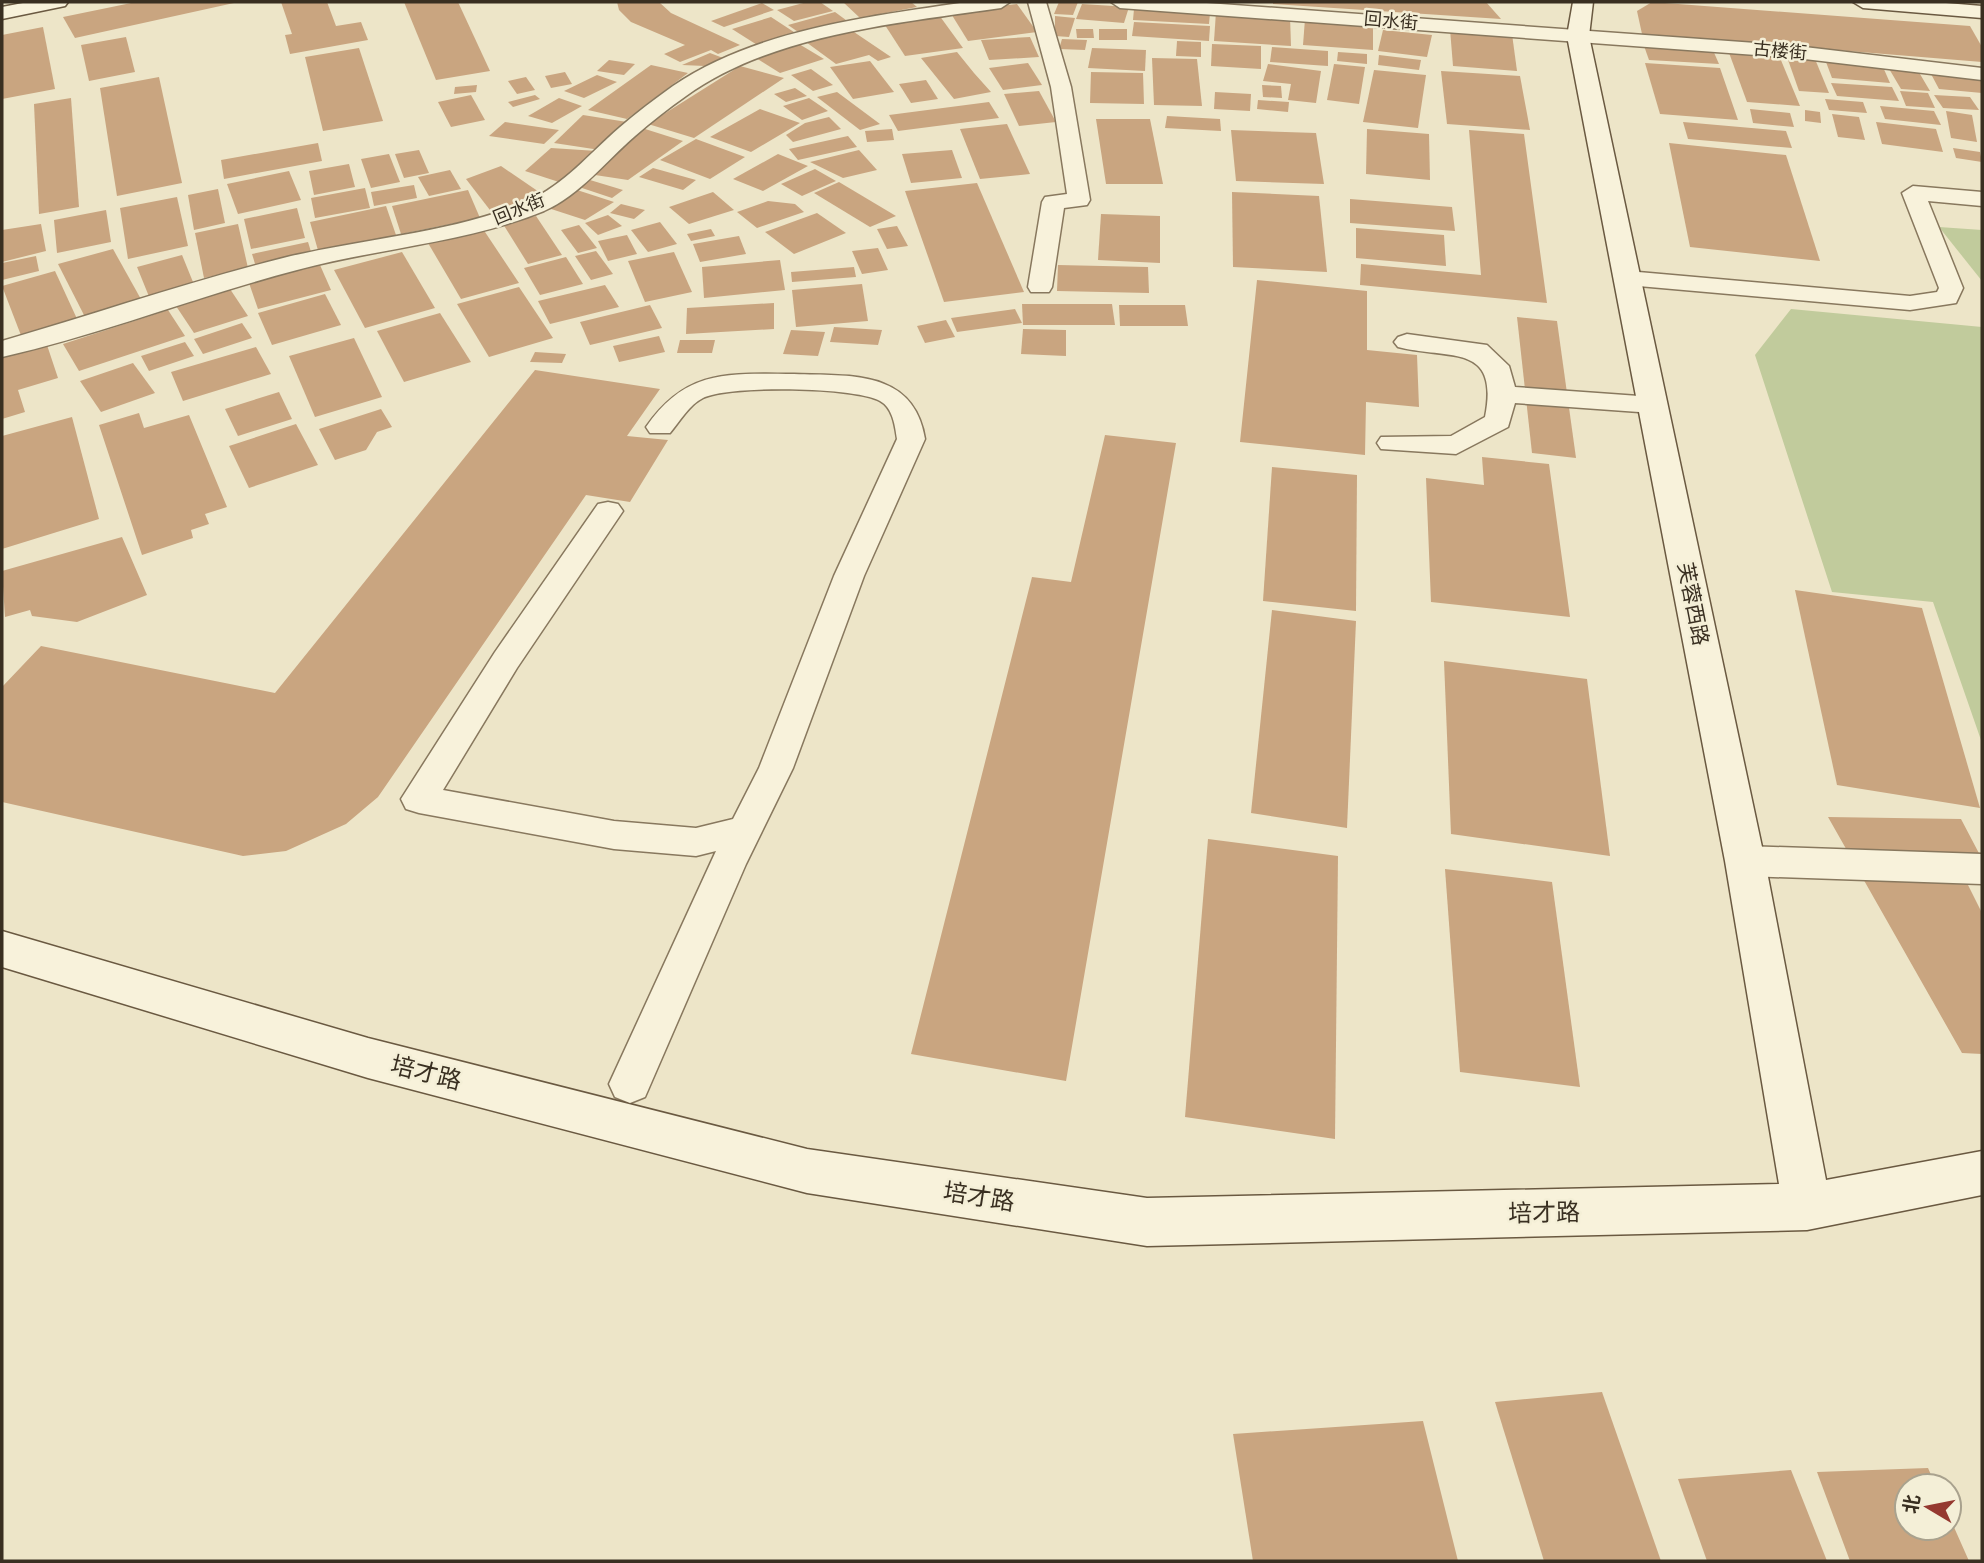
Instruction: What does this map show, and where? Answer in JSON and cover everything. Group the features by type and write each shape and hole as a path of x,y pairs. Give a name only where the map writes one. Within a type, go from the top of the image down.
{"street":[{"path":"2,13 58,2"},
{"name":"芙蓉西路","path":"1583,2 1578,36 1745,861 1807,1208"},
{"path":"1863,2 1982,12"},
{"name":"培才路","path":"2,949 368,1058 807,1171 1147,1222 1807,1208 1982,1173"}],"lane":[{"name":"回水街","path":"2,349 294,262 484,223 538,205 576,180 628,131 681,90 724,65 764,50 864,23 1001,2"},
{"path":"1037,2 1061,87 1079,200 1053,202 1040,287"},
{"name":"回水街","path":"1120,2 1578,36"},
{"name":"古楼街","path":"1578,36 1796,52 1982,74"},
{"path":"1627,278 1910,303 1947,298 1951,288 1913,193 1982,199"},
{"path":"1391,443 1456,445 1498,421 1503,394 1496,366 1479,351 1407,342"},
{"path":"630,1084 745,830 776,768 849,576 911,439 909,418 891,395 866,388 762,380 695,391 660,427"},
{"path":"1503,394 1653,405"},
{"path":"608,510 506,660 419,799 614,835 696,842 745,830"},
{"path":"1745,861 1982,869"}],"green space":[{"path":"1939,227 1982,230 1982,281"},
{"path":"1791,309 1982,327 1982,743 1933,602 1832,592 1755,355"}],"building":[{"path":"136,2 234,3 75,38 63,17"},
{"path":"281,2 327,2 336,26 361,22 368,40 290,54 285,35 292,34"},
{"path":"404,2 458,2 490,71 436,80"},
{"path":"617,2 659,2 671,13 740,45 718,54 711,50 680,62 664,54 685,45 631,22 619,10"},
{"path":"807,2 820,2 833,11 794,21 777,10"},
{"path":"843,2 911,2 917,7 860,18"},
{"path":"1059,2 1078,2 1073,15 1054,14"},
{"path":"1486,2 1501,19 1273,4"},
{"path":"1652,2 1970,26 1982,47 1982,62 1642,34 1637,11"},
{"path":"762,3 774,10 724,27 711,21"},
{"path":"1017,4 1037,32 968,41 950,12"},
{"path":"1082,4 1129,7 1124,23 1076,19"},
{"path":"1134,9 1210,13 1209,24 1133,20"},
{"path":"835,12 850,23 804,36 788,25"},
{"path":"1216,12 1290,16 1291,46 1214,41"},
{"path":"939,15 963,48 905,56 883,22"},
{"path":"1055,16 1075,18 1069,37 1055,36"},
{"path":"771,17 800,36 762,48 732,29"},
{"path":"1305,19 1373,23 1373,50 1303,45"},
{"path":"1134,22 1210,26 1209,41 1132,36"},
{"path":"43,27 55,89 2,99 2,35"},
{"path":"1076,29 1093,29 1094,38 1077,38"},
{"path":"1099,29 1127,29 1127,40 1099,40"},
{"path":"1450,29 1512,34 1517,71 1453,66"},
{"path":"851,30 891,57 878,61 869,55 836,64 806,42"},
{"path":"1383,30 1432,35 1427,57 1378,51"},
{"path":"126,37 135,72 89,81 81,45"},
{"path":"1030,37 1039,57 989,60 981,40"},
{"path":"1062,39 1087,40 1085,50 1059,49"},
{"path":"1177,41 1201,42 1201,57 1176,56"},
{"path":"1643,43 1712,48 1719,64 1649,60"},
{"path":"799,44 824,59 780,73 756,58"},
{"path":"1212,44 1261,46 1261,69 1211,66"},
{"path":"1272,47 1328,51 1328,66 1270,62"},
{"path":"359,48 383,121 323,131 305,57"},
{"path":"1092,48 1146,50 1145,71 1088,68"},
{"path":"1728,50 1778,53 1800,106 1747,102"},
{"path":"957,52 991,92 954,99 921,58"},
{"path":"1338,52 1367,54 1367,64 1337,61"},
{"path":"710,53 723,58 705,66 682,65"},
{"path":"1379,55 1421,60 1419,70 1378,65"},
{"path":"1787,57 1815,59 1829,93 1799,91"},
{"path":"1152,58 1197,59 1202,106 1154,105"},
{"path":"609,60 635,64 624,75 597,71"},
{"path":"870,61 894,92 853,99 830,67"},
{"path":"1826,62 1883,67 1890,83 1832,78"},
{"path":"1028,63 1042,85 1003,90 989,68"},
{"path":"1645,63 1720,68 1738,120 1660,114"},
{"path":"1268,64 1321,71 1316,103 1288,100 1291,84 1263,81"},
{"path":"1334,64 1365,67 1359,104 1327,100"},
{"path":"651,65 688,73 627,119 588,110"},
{"path":"740,66 784,78 694,138 648,124"},
{"path":"1888,67 1917,69 1930,91 1901,89"},
{"path":"811,69 833,85 813,91 791,75"},
{"path":"1374,70 1426,75 1418,128 1363,122"},
{"path":"1441,71 1520,76 1530,130 1447,124"},
{"path":"565,72 572,84 551,88 545,76"},
{"path":"1091,72 1143,73 1144,104 1090,103"},
{"path":"1931,74 1982,79 1982,93 1939,89"},
{"path":"597,75 617,82 584,98 564,91"},
{"path":"159,77 182,183 117,196 100,88"},
{"path":"526,77 535,90 517,94 508,81"},
{"path":"926,80 938,99 911,103 899,84"},
{"path":"1831,83 1892,87 1899,101 1837,96"},
{"path":"477,85 476,92 454,94 455,87"},
{"path":"1262,85 1281,86 1282,98 1263,97"},
{"path":"795,88 807,96 786,102 774,94"},
{"path":"1039,91 1056,122 1019,126 1004,94"},
{"path":"1900,91 1928,93 1935,108 1906,106"},
{"path":"837,92 880,124 860,130 817,97"},
{"path":"1215,92 1251,94 1250,111 1214,109"},
{"path":"471,95 485,120 451,127 438,102"},
{"path":"535,95 540,99 513,107 508,102"},
{"path":"1934,95 1970,97 1979,110 1943,108"},
{"path":"71,98 79,207 39,214 34,104"},
{"path":"559,98 582,106 552,123 528,116"},
{"path":"809,98 828,111 802,120 783,106"},
{"path":"1825,99 1863,102 1867,113 1829,110"},
{"path":"1258,100 1289,102 1288,112 1257,109"},
{"path":"989,102 999,118 898,131 889,115"},
{"path":"1880,106 1934,111 1941,125 1885,119"},
{"path":"760,109 800,123 751,152 710,137"},
{"path":"1750,109 1790,113 1794,127 1753,123"},
{"path":"1805,110 1820,112 1821,123 1805,121"},
{"path":"1946,111 1972,115 1977,142 1951,138"},
{"path":"1832,114 1859,117 1865,140 1838,137"},
{"path":"583,115 627,122 600,150 554,143"},
{"path":"1167,116 1220,119 1221,131 1165,128"},
{"path":"829,117 841,129 793,142 786,135 805,123"},
{"path":"1096,119 1150,119 1163,184 1106,184"},
{"path":"505,122 559,130 544,144 489,136"},
{"path":"1683,122 1786,131 1792,148 1688,139"},
{"path":"1876,122 1936,129 1943,152 1882,144"},
{"path":"1007,124 1030,174 980,179 960,129"},
{"path":"642,128 683,141 628,180 595,175"},
{"path":"892,129 894,140 867,142 865,131"},
{"path":"1367,129 1429,134 1430,180 1366,174"},
{"path":"1231,130 1316,133 1324,184 1236,181"},
{"path":"1469,130 1524,134 1547,303 1360,285 1361,264 1481,275"},
{"path":"848,136 857,147 798,160 789,149"},
{"path":"696,139 745,157 710,179 660,160"},
{"path":"318,143 322,161 224,179 221,160"},
{"path":"1669,143 1786,155 1820,261 1690,247"},
{"path":"551,148 597,151 562,183 525,171"},
{"path":"1953,148 1980,152 1982,162 1956,158"},
{"path":"419,150 429,173 404,178 395,154"},
{"path":"859,150 877,170 843,178 810,162"},
{"path":"952,150 962,178 911,183 902,154"},
{"path":"389,154 400,182 371,188 361,159"},
{"path":"778,154 808,166 763,191 733,179"},
{"path":"349,164 355,187 314,195 309,171"},
{"path":"501,166 542,194 493,214 466,179"},
{"path":"653,168 696,180 683,190 639,177"},
{"path":"815,169 836,181 802,196 781,184"},
{"path":"450,170 461,189 429,196 418,177"},
{"path":"289,171 301,200 238,214 227,184"},
{"path":"590,180 623,190 612,198 579,187"},
{"path":"839,182 896,216 870,227 814,193"},
{"path":"977,183 1024,292 944,302 905,191"},
{"path":"414,185 417,198 374,206 371,192"},
{"path":"365,188 370,208 315,218 311,198"},
{"path":"218,189 225,223 194,230 188,195"},
{"path":"574,189 614,202 585,220 545,207"},
{"path":"468,190 480,218 401,234 392,206"},
{"path":"713,192 734,210 689,224 669,207"},
{"path":"1232,192 1319,196 1327,272 1233,267"},
{"path":"177,197 188,246 128,259 120,208"},
{"path":"1350,199 1452,207 1455,231 1350,223"},
{"path":"768,201 795,204 804,212 757,228 737,212"},
{"path":"621,204 645,210 634,219 610,213"},
{"path":"386,206 397,238 319,254 310,222"},
{"path":"297,208 305,238 251,249 244,219"},
{"path":"106,210 111,242 57,253 54,220"},
{"path":"817,213 846,233 794,254 765,232"},
{"path":"1101,214 1160,216 1160,263 1098,260"},
{"path":"608,215 622,226 598,235 585,223"},
{"path":"536,216 562,255 528,264 503,224"},
{"path":"660,222 677,244 648,252 631,230"},
{"path":"41,224 46,251 2,262 2,230"},
{"path":"238,224 248,268 204,278 195,233"},
{"path":"579,225 597,248 578,253 561,230"},
{"path":"897,226 908,246 887,249 877,229"},
{"path":"1356,228 1444,235 1446,266 1356,258"},
{"path":"483,229 519,283 461,299 428,243"},
{"path":"711,229 715,236 691,241 687,234"},
{"path":"627,235 637,254 608,261 598,241"},
{"path":"739,236 746,254 700,262 693,244"},
{"path":"308,242 312,255 256,267 252,254"},
{"path":"878,248 888,270 862,274 852,251"},
{"path":"113,249 142,301 86,319 58,264"},
{"path":"596,251 613,274 591,280 575,256"},
{"path":"402,252 435,308 365,328 334,270"},
{"path":"674,252 692,292 645,302 628,261"},
{"path":"182,255 195,287 150,299 137,267"},
{"path":"36,256 39,271 2,280 2,263"},
{"path":"566,257 583,284 540,295 524,268"},
{"path":"780,260 785,290 704,298 702,267"},
{"path":"320,265 331,290 258,309 249,283"},
{"path":"1058,265 1148,267 1149,293 1057,291"},
{"path":"854,267 856,277 792,282 791,272"},
{"path":"55,271 78,321 22,338 2,286"},
{"path":"1257,280 1367,291 1367,350 1417,355 1419,407 1366,402 1365,455 1240,442"},
{"path":"862,284 868,321 796,327 792,290"},
{"path":"605,285 619,307 550,324 538,301"},
{"path":"519,287 553,338 489,357 457,304"},
{"path":"230,289 248,316 194,333 176,306"},
{"path":"325,294 341,325 272,345 258,313"},
{"path":"774,303 774,329 686,334 687,308"},
{"path":"1022,304 1112,304 1115,325 1023,325"},
{"path":"650,305 662,328 590,345 580,322"},
{"path":"1119,305 1185,305 1188,326 1120,326"},
{"path":"1015,309 1022,323 957,332 951,318"},
{"path":"168,310 185,336 79,371 63,344"},
{"path":"440,313 471,362 404,382 377,331"},
{"path":"1517,317 1557,321 1576,458 1532,453"},
{"path":"946,320 955,337 925,343 917,326"},
{"path":"242,323 252,338 203,354 194,339"},
{"path":"834,327 882,330 878,345 830,342"},
{"path":"1023,329 1066,330 1066,356 1021,354"},
{"path":"791,330 825,332 818,356 783,354"},
{"path":"659,336 665,352 619,362 613,346"},
{"path":"354,338 382,397 315,417 289,356"},
{"path":"680,340 715,340 712,353 677,353"},
{"path":"185,342 194,356 149,371 141,356"},
{"path":"47,345 58,378 18,390 25,412 2,419 2,358"},
{"path":"256,347 271,374 183,401 171,372"},
{"path":"535,352 566,354 562,363 530,362"},
{"path":"133,363 155,393 101,412 80,381"},
{"path":"535,370 660,389 627,436 668,440 630,502 586,495 378,797 346,824 286,851 243,856 2,802 2,687 41,646 275,693"},
{"path":"279,392 292,419 238,436 225,409"},
{"path":"381,409 392,427 377,432 366,450 335,460 319,429"},
{"path":"139,413 144,428 189,415 227,507 205,514 209,524 191,530 193,538 142,555 99,425"},
{"path":"72,417 99,519 2,549 2,436"},
{"path":"296,424 318,465 249,488 229,446"},
{"path":"1105,435 1176,443 1066,1081 911,1054 1032,577 1071,582"},
{"path":"1482,457 1549,464 1570,617 1431,602 1426,478 1484,485"},
{"path":"1272,467 1357,475 1356,611 1263,601"},
{"path":"122,537 147,595 77,622 32,616 30,610 5,617 2,571"},
{"path":"1795,590 1922,608 1980,808 1837,785"},
{"path":"1272,610 1356,621 1347,828 1251,813"},
{"path":"1444,661 1587,679 1610,856 1451,834"},
{"path":"1828,817 1961,819 1982,859 1982,885 1968,885 1982,913 1982,1054 1962,1053"},
{"path":"1208,839 1338,856 1335,1139 1185,1117"},
{"path":"1445,869 1552,882 1580,1087 1460,1072"},
{"path":"1602,1392 1661,1561 1544,1561 1495,1402"},
{"path":"1423,1421 1458,1561 1253,1561 1233,1434"},
{"path":"1928,1468 1930,1472 1893,1472 1893,1542 1961,1542 1969,1561 1850,1561 1817,1472"},
{"path":"1791,1470 1827,1561 1707,1561 1678,1479"}]}
